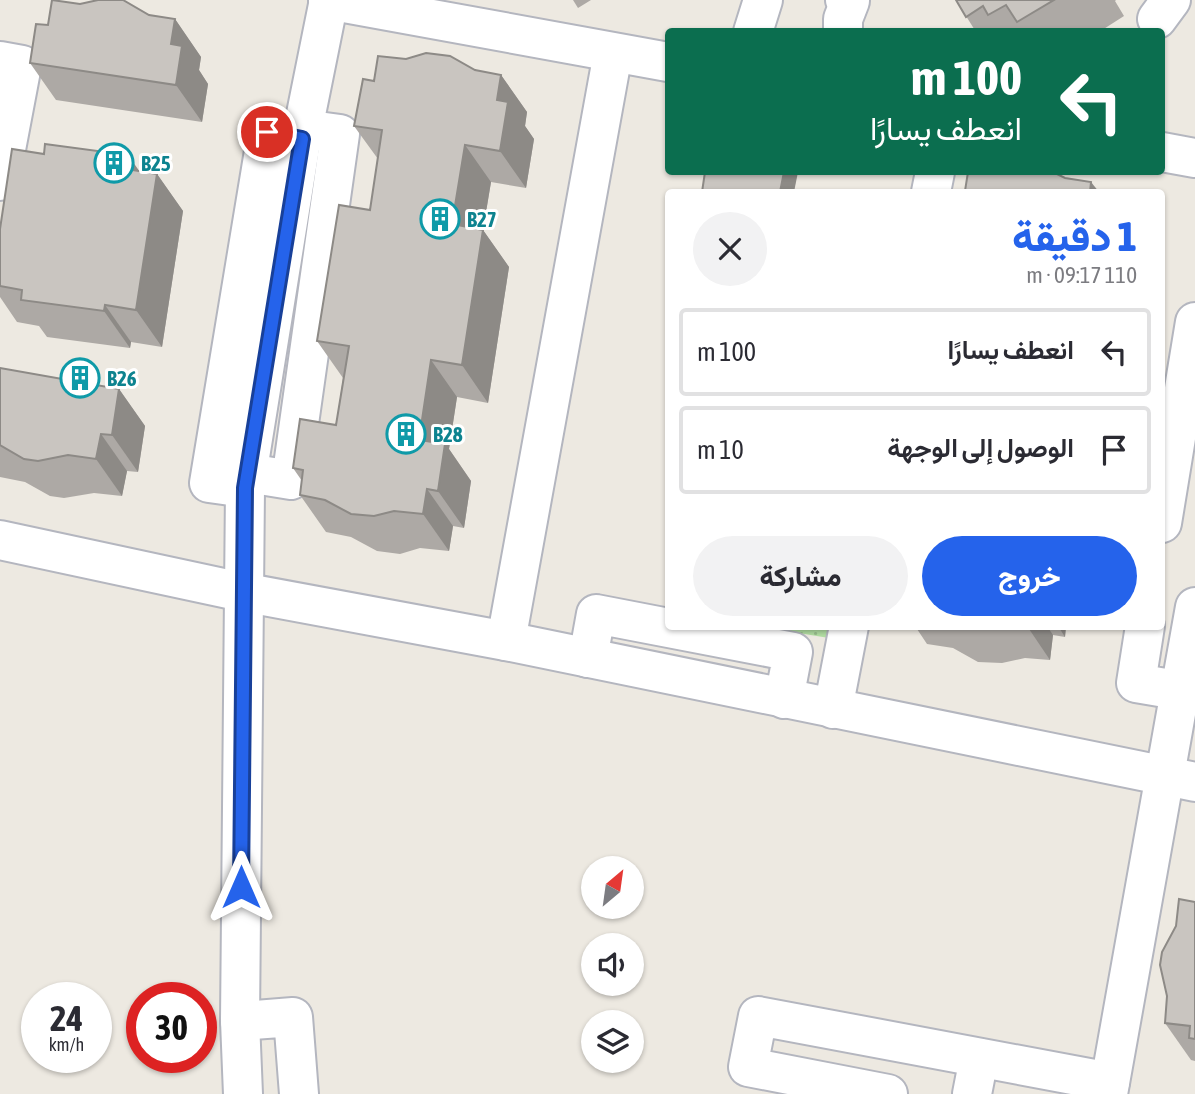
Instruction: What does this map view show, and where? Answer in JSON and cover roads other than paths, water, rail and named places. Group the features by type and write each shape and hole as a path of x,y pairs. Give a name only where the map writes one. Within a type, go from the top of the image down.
{"street":[{"path":"303,134 329,0 665,61"},
{"path":"754,28 763,0"},
{"path":"843,28 843,19 850,1 845,0"},
{"path":"506,641 614,52"},
{"path":"0,61 22,65 0,181"},
{"path":"267,132 303,134 340,134 291,480 209,483 267,132"},
{"path":"1165,153 1195,158"},
{"path":"1165,505 1195,322"},
{"path":"243,1094 240,1021 242,592 246,481"},
{"path":"0,540 242,592 506,641 1180,779"},
{"path":"888,1094 748,1067 758,1016 975,1076 1109,1088 1180,779 1195,607"},
{"path":"833,709 848,630"},
{"path":"1144,630 1136,683 1188,692"},
{"path":"240,1021 293,1017 299,1094"}],"place":[{"name":"B25","path":"114,163"},
{"name":"B27","path":"440,219"},
{"name":"B26","path":"80,378"},
{"name":"B28","path":"406,434"}]}
